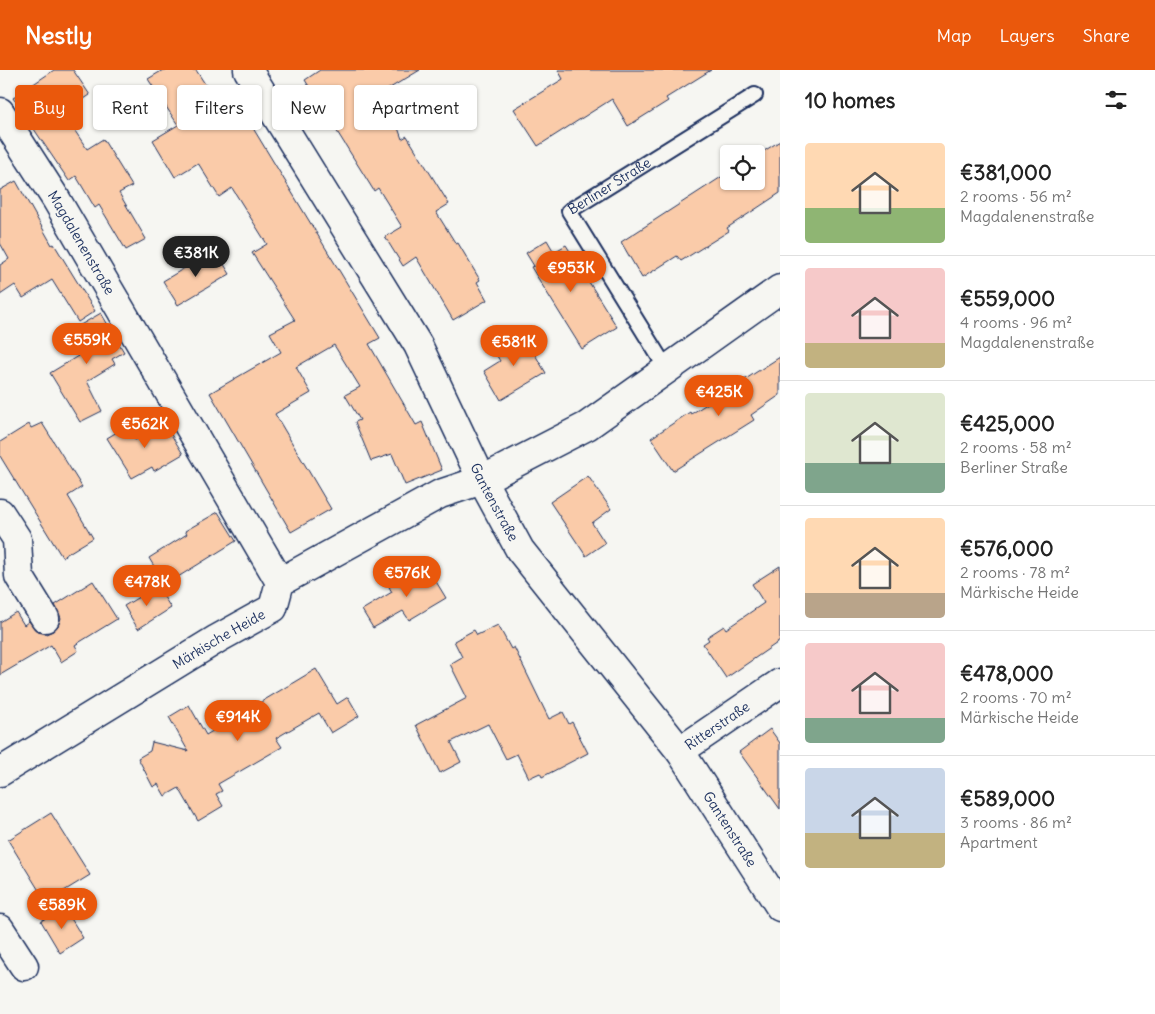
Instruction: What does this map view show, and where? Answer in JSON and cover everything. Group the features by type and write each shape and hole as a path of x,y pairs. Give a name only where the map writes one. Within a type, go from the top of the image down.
{"street":[{"name":"Gantenstraße","path":"248,70 418,345 482,480 520,550 680,752 780,907"},
{"name":"Magdalenenstraße","path":"0,112 66,216 280,582"},
{"path":"280,582 440,494 482,480 587,426 666,368 780,289"},
{"path":"0,513 17,539 10,582 45,618"},
{"name":"Märkische Heide","path":"0,772 273,608 280,582"},
{"name":"Ritterstraße","path":"680,752 780,683"},
{"path":"0,929 24,966"}],"lane":[{"name":"Berliner Straße","path":"666,368 570,211 755,95"}],"building":[{"path":"54,70 73,70 90,95 83,100 83,85 32,85"},
{"path":"163,70 196,70 206,85 177,85 177,123 167,108 167,85 152,85 148,79"},
{"path":"320,70 420,70 395,85 354,85 354,130 399,130 402,139 407,136 449,204 436,212 456,244 458,243 480,280 477,282 487,300 453,320 416,257 403,266 385,237 402,227 378,188 374,191 336,130 344,130 344,85 308,85 305,80"},
{"path":"558,70 711,70 666,98 668,101 628,126 612,99 538,146 514,109 563,79"},
{"path":"177,126 177,130 254,130 380,338 369,344 416,425 422,422 442,470 405,485 392,454 371,461 355,422 360,420 345,395 360,387 334,345 296,367 311,393 275,414 331,509 291,532 210,393 281,352 270,333 295,320 252,253 267,244 232,188 219,197 198,163 175,177 153,140"},
{"path":"35,130 74,130 87,149 103,139 132,186 119,193 146,239 126,250 99,205 95,208 76,176 69,181"},
{"path":"780,141 780,193 727,228 729,231 681,261 677,256 642,278 621,242 720,178 720,190 765,190 765,150"},
{"path":"16,181 52,245 54,244 95,311 78,322 52,280 23,298 15,285 0,295 0,265 9,259 0,243 0,190"},
{"path":"547,240 554,252 566,245 617,327 582,349 531,267 534,266 526,253"},
{"path":"215,250 230,274 178,305 163,281"},
{"path":"101,313 124,352 112,359 115,364 87,381 102,411 80,422 50,373 78,356 65,334"},
{"path":"522,333 546,373 501,400 484,371 500,361 494,351"},
{"path":"780,357 780,395 751,415 754,420 673,471 651,438"},
{"path":"42,423 82,487 68,496 93,538 62,557 0,456 0,442 29,424 31,428"},
{"path":"164,423 183,454 154,471 152,467 132,478 107,438 127,426 135,440"},
{"path":"588,476 611,509 592,523 605,543 586,556 550,502"},
{"path":"218,512 236,541 165,585 149,558 187,534 185,531"},
{"path":"426,565 446,598 409,620 403,611 373,628 362,610 392,592 389,587"},
{"path":"780,566 780,641 726,678 703,644 709,640 707,637 724,626 726,629 764,603 752,584"},
{"path":"93,581 117,619 75,645 78,651 61,662 51,645 0,675 0,622 16,612 24,625 29,621 38,632 46,634 53,631 58,626 61,618 55,605"},
{"path":"157,586 171,608 138,629 124,606"},
{"path":"498,625 511,649 514,647 549,719 563,712 569,724 572,722 588,753 542,777 540,773 529,778 517,754 506,759 488,724 451,742 461,762 440,773 416,725 467,698 450,664 462,657 454,641 474,630 477,635"},
{"path":"316,669 337,704 348,697 359,716 331,733 319,713 276,738 282,747 218,784 222,791 216,794 223,806 198,821 179,788 165,796 158,784 153,787 138,758 150,751 152,742 188,751 169,717 189,705 206,735"},
{"path":"770,729 780,743 780,809 739,752"},
{"path":"51,813 90,875 46,902 8,840"},
{"path":"64,907 83,938 60,953 41,921"}]}
